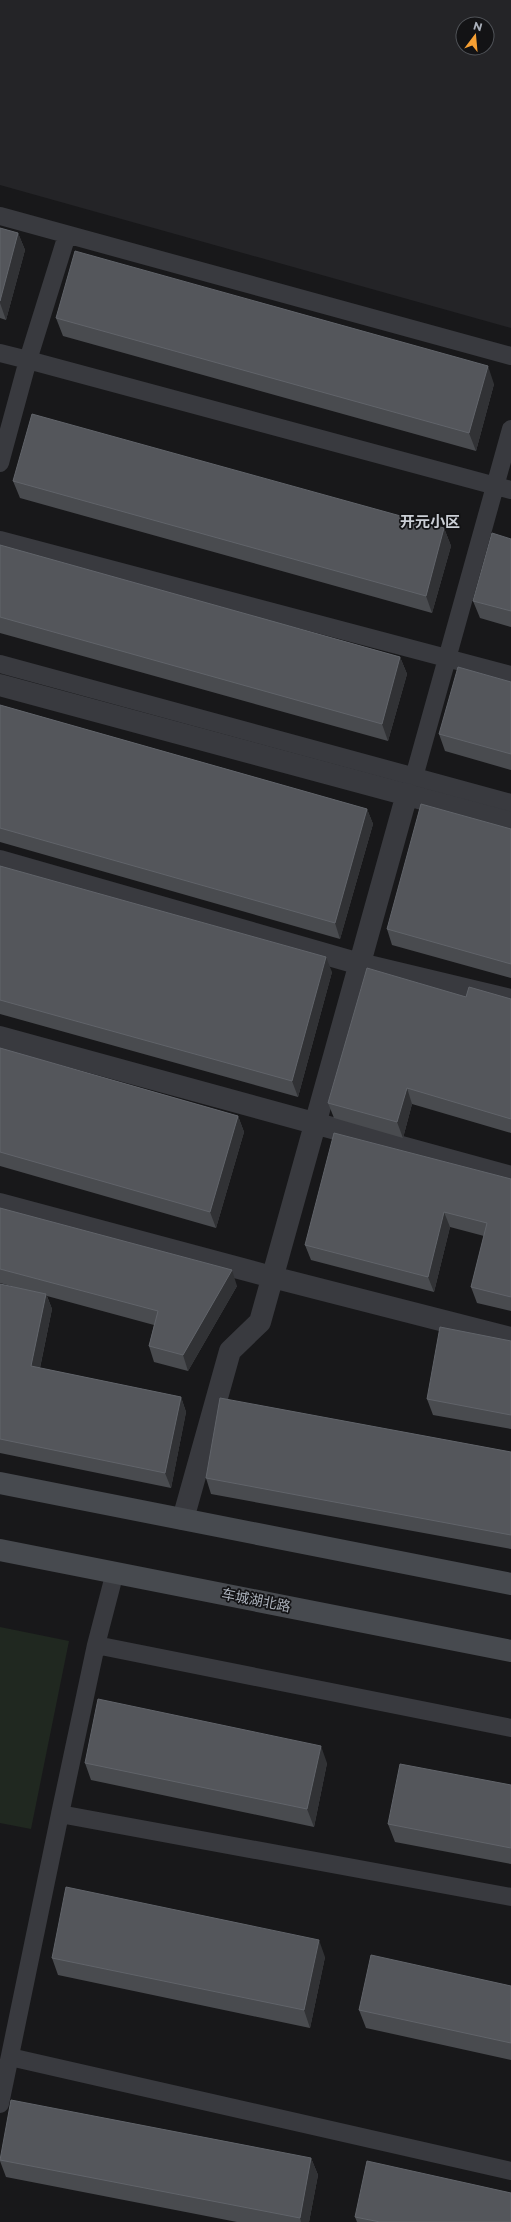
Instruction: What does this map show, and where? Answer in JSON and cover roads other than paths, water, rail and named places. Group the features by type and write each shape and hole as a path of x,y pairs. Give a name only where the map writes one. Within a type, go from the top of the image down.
{"main road":[{"path":"0,1483 511,1584"},
{"name":"车城湖北路","path":"0,1550 511,1651"}],"street":[{"path":"0,685 411,785 511,822"},
{"path":"184,1519 230,1351 260,1322 411,785"},
{"path":"0,861 360,964 511,1000"},
{"path":"0,1037 511,1177"},
{"path":"0,1204 272,1277 511,1338"}],"lane":[{"path":"0,216 511,356"},
{"path":"0,463 28,360 67,235"},
{"path":"0,353 503,488"},
{"path":"411,785 448,658 503,488 511,429"},
{"path":"0,540 511,675"},
{"path":"0,664 411,785 511,803"},
{"path":"0,2104 96,1645 115,1572"},
{"path":"96,1645 511,1728"},
{"path":"60,1814 511,1897"},
{"path":"10,2057 511,2171"}],"district":[{"name":"开元小区","path":"430,521"}]}
